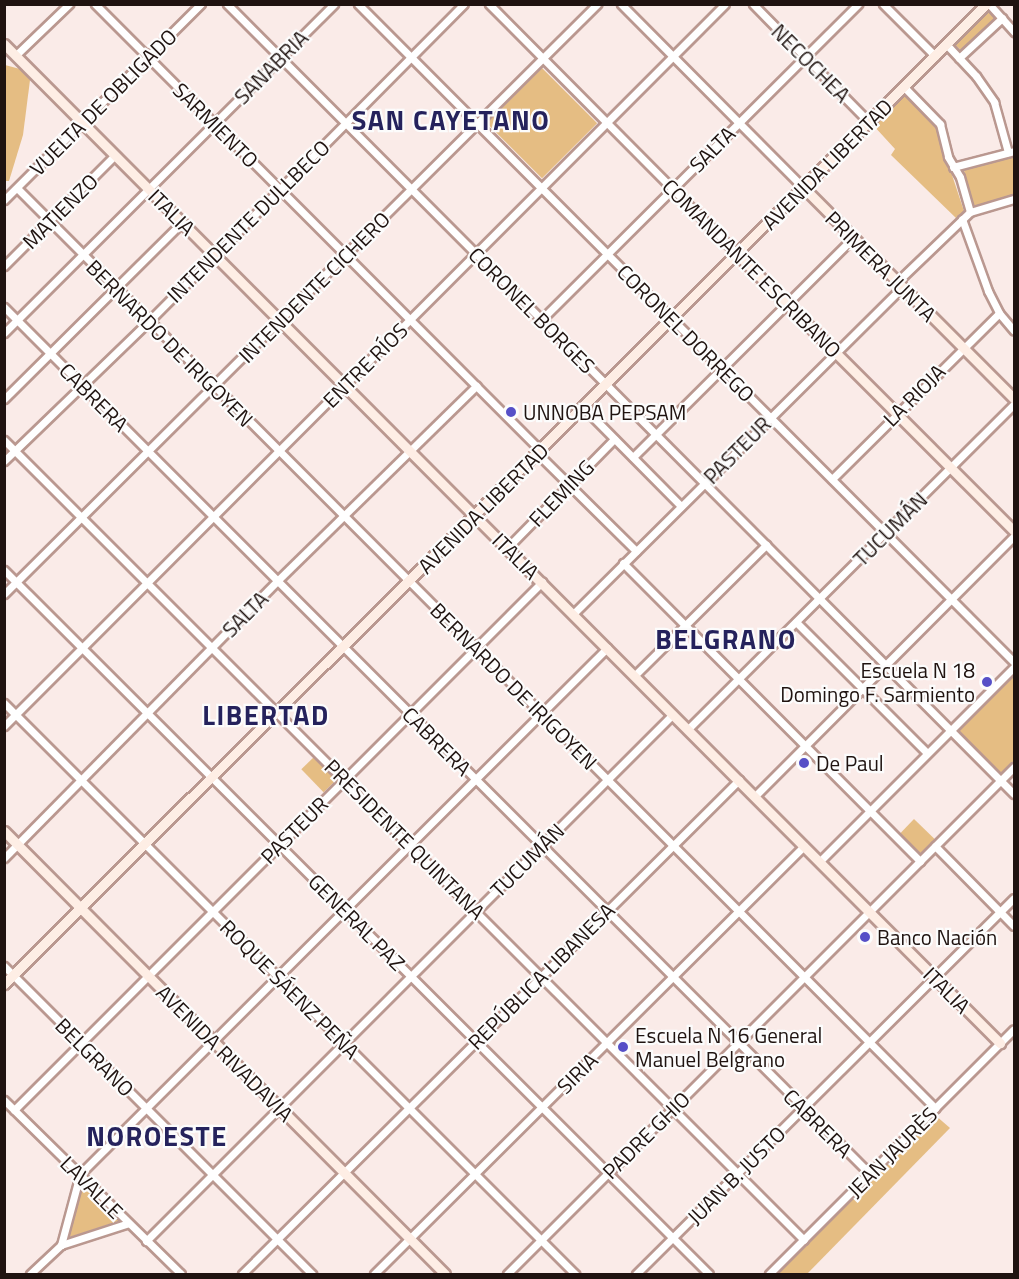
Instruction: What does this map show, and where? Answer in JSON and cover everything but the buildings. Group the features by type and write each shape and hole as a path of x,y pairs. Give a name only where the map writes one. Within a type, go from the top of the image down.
{"main road":[{"name":"AVENIDA LIBERTAD","path":"4,984 476,516 987,4"},
{"name":"ITALIA","path":"4,44 1000,1043"},
{"name":"PRIMERA JUNTA","path":"804,188 1014,399"},
{"name":"COMANDANTE ESCRIBANO","path":"737,254 1014,531"},
{"name":"AVENIDA RIVADAVIA","path":"4,831 445,1275"}],"street":[{"path":"16,55 69,4"},
{"name":"SARMIENTO","path":"95,4 476,386 569,485 636,551"},
{"name":"VUELTA DE OBLIGADO","path":"4,200 201,4"},
{"name":"CORONEL BORGES","path":"227,4 1014,794"},
{"name":"SANABRIA","path":"4,333 334,4"},
{"name":"CORONEL DORREGO","path":"358,4 1014,662"},
{"name":"INTENDENTE DULLBECO","path":"4,461 148,322 464,4"},
{"name":"COMANDANTE ESCRIBANO","path":"489,4 737,254"},
{"name":"INTENDENTE CICHERO","path":"4,594 597,4"},
{"name":"PRIMERA JUNTA","path":"621,4 804,188"},
{"name":"ENTRE RÍOS","path":"4,726 725,4"},
{"name":"NECOCHEA","path":"753,4 869,122"},
{"name":"SALTA","path":"541,320 858,4"},
{"path":"883,4 935,56"},
{"path":"987,4 1014,32"},
{"path":"959,58 1002,18"},
{"path":"946,44 994,102 1011,152 954,167"},
{"path":"904,87 940,123 948,157 960,177 970,212 1014,199"},
{"name":"MATIENZO","path":"4,266 115,155"},
{"name":"BERNARDO DE IRIGOYEN","path":"17,188 148,322 935,1108"},
{"name":"PASTEUR","path":"573,614 836,352 970,212"},
{"path":"962,219 975,259 999,313 1014,331"},
{"path":"4,399 182,222"},
{"path":"633,457 853,238"},
{"name":"CABRERA","path":"4,307 870,1174"},
{"name":"LA RIOJA","path":"832,479 962,347 999,313"},
{"name":"SALTA","path":"4,858 277,582 476,386"},
{"name":"TUCUMÁN","path":"688,729 1014,404"},
{"path":"584,408 681,506"},
{"name":"FLEMING","path":"507,548 614,439"},
{"name":"PRESIDENTE QUINTANA","path":"4,440 804,1240"},
{"path":"755,796 1014,536"},
{"path":"635,675 766,545"},
{"path":"623,563 920,861"},
{"name":"GENERAL PAZ","path":"4,570 709,1275"},
{"name":"PASTEUR","path":"14,1110 542,582"},
{"path":"796,622 927,753"},
{"path":"61,1245 80,1174 608,648"},
{"path":"820,861 1014,667"},
{"name":"ROQUE SÁENZ PEÑA","path":"4,703 575,1275"},
{"name":"TUCUMÁN","path":"146,1241 673,714"},
{"name":"PADRE GHIO","path":"507,1275 1014,767"},
{"name":"REPÚBLICA LIBANESA","path":"242,1275 739,780"},
{"name":"SIRIA","path":"374,1275 804,846"},
{"path":"935,846 1014,926"},
{"name":"JUAN B. JUSTO","path":"636,1275 1014,898"},
{"name":"BELGRANO","path":"4,966 312,1275"},
{"name":"JEAN JAURÈS","path":"769,1275 1014,1029"},
{"name":"LAVALLE","path":"4,1100 181,1275"},
{"path":"30,1275 61,1245 129,1223"}],"shaded area":[{"path":"987,9 996,17 964,53 955,45"},
{"path":"5,65 20,69 30,80 23,135 9,181 4,181"},
{"path":"542,68 597,123 542,178 487,123"},
{"path":"903,94 936,127 964,211 957,219 891,155 895,149 873,125"},
{"path":"1014,155 1014,196 973,206 963,167"},
{"path":"1014,672 1014,761 1001,775 956,731"},
{"path":"315,756 337,779 324,792 301,769"},
{"path":"914,819 935,839 921,854 900,833"},
{"path":"935,1115 950,1128 807,1274 774,1274"},
{"path":"83,1186 119,1221 67,1238"}],"place":[{"name":"UNNOBA PEPSAM","path":"511,412"},
{"name":"Escuela N 18 Domingo F. Sarmiento","path":"987,682"},
{"name":"De Paul","path":"804,763"},
{"name":"Banco Nación","path":"865,937"},
{"name":"Escuela N 16 General Manuel Belgrano","path":"623,1047"}],"district":[{"name":"SAN CAYETANO","path":"451,120"},
{"name":"BELGRANO","path":"726,639"},
{"name":"LIBERTAD","path":"266,715"},
{"name":"NOROESTE","path":"157,1136"}]}
